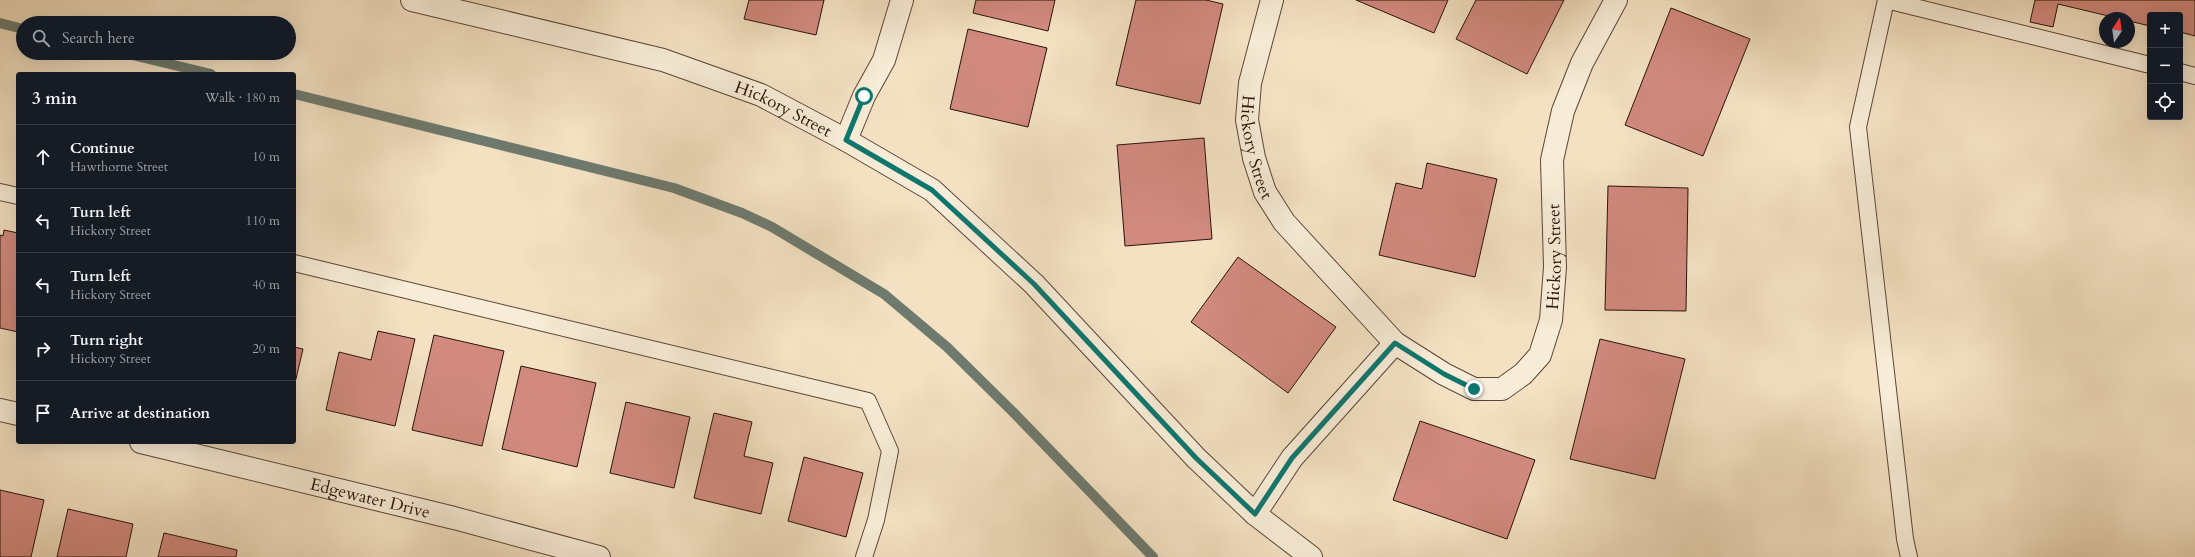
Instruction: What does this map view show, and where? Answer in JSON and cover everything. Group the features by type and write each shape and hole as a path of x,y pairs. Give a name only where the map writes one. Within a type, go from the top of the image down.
{"street":[{"name":"Hickory Street","path":"412,0 663,60 761,95 846,140 932,190 1034,284 1196,458 1255,514 1311,557"},
{"path":"846,140 864,96 884,60 902,0"},
{"name":"Hickory Street","path":"1272,0 1250,83 1247,120 1254,158 1266,192 1284,222 1395,343 1444,374 1474,389 1502,389 1523,374 1540,355 1551,320 1555,268 1552,160 1563,111 1582,63 1616,0"},
{"path":"1255,514 1292,458 1395,343"},
{"path":"0,410 16,414"},
{"name":"Edgewater Drive","path":"149,444 454,518 599,557"}],"lane":[{"path":"1909,557 1905,539 1858,127 1886,0 2147,64"},
{"path":"2183,73 2195,76"},
{"path":"0,192 16,196"},
{"path":"296,262 868,401 890,451 876,520 864,557"}],"building":[{"path":"749,0 824,0 816,35 744,19"},
{"path":"976,0 1055,0 1048,31 973,13"},
{"path":"1136,0 1206,0 1223,4 1200,104 1116,85"},
{"path":"1356,0 1448,0 1434,33"},
{"path":"1476,0 1564,0 1527,74 1456,39"},
{"path":"2035,0 2195,0 2195,36 2183,33 2183,12 2147,12 2147,25 2135,22 2135,12 2099,12 2099,14 2058,4 2053,27 2030,22"},
{"path":"1671,8 1750,39 1703,156 1625,125"},
{"path":"968,29 1047,48 1028,127 950,109"},
{"path":"1204,138 1212,239 1125,246 1117,145"},
{"path":"1427,163 1497,179 1475,277 1379,255 1396,183 1422,189"},
{"path":"1608,186 1688,188 1686,311 1605,310"},
{"path":"4,230 16,233 16,332 0,328 0,235 3,236"},
{"path":"1238,257 1336,327 1288,393 1191,322"},
{"path":"378,331 415,339 395,426 326,410 339,352 371,360"},
{"path":"434,335 504,351 482,446 412,430"},
{"path":"1600,339 1685,359 1655,479 1570,459"},
{"path":"296,347 303,349 296,379"},
{"path":"521,366 596,383 577,467 502,449"},
{"path":"626,402 690,417 674,488 610,473"},
{"path":"714,413 752,422 744,456 773,463 761,514 694,498"},
{"path":"1420,421 1535,460 1507,539 1393,500"},
{"path":"804,457 863,473 846,537 788,521"},
{"path":"0,490 44,500 31,557 0,557"},
{"path":"68,509 133,524 126,557 57,557"},
{"path":"164,533 237,550 236,557 158,557"}],"waterway":[{"path":"0,23 16,27"},
{"path":"153,60 203,72"},
{"path":"296,94 674,188 742,213 772,227 884,294 947,347 1014,413 1153,557"}],"route":[{"path":"864,96 846,140 932,190 1034,284 1196,458 1255,514 1292,458 1395,343 1444,374 1474,389"}]}
